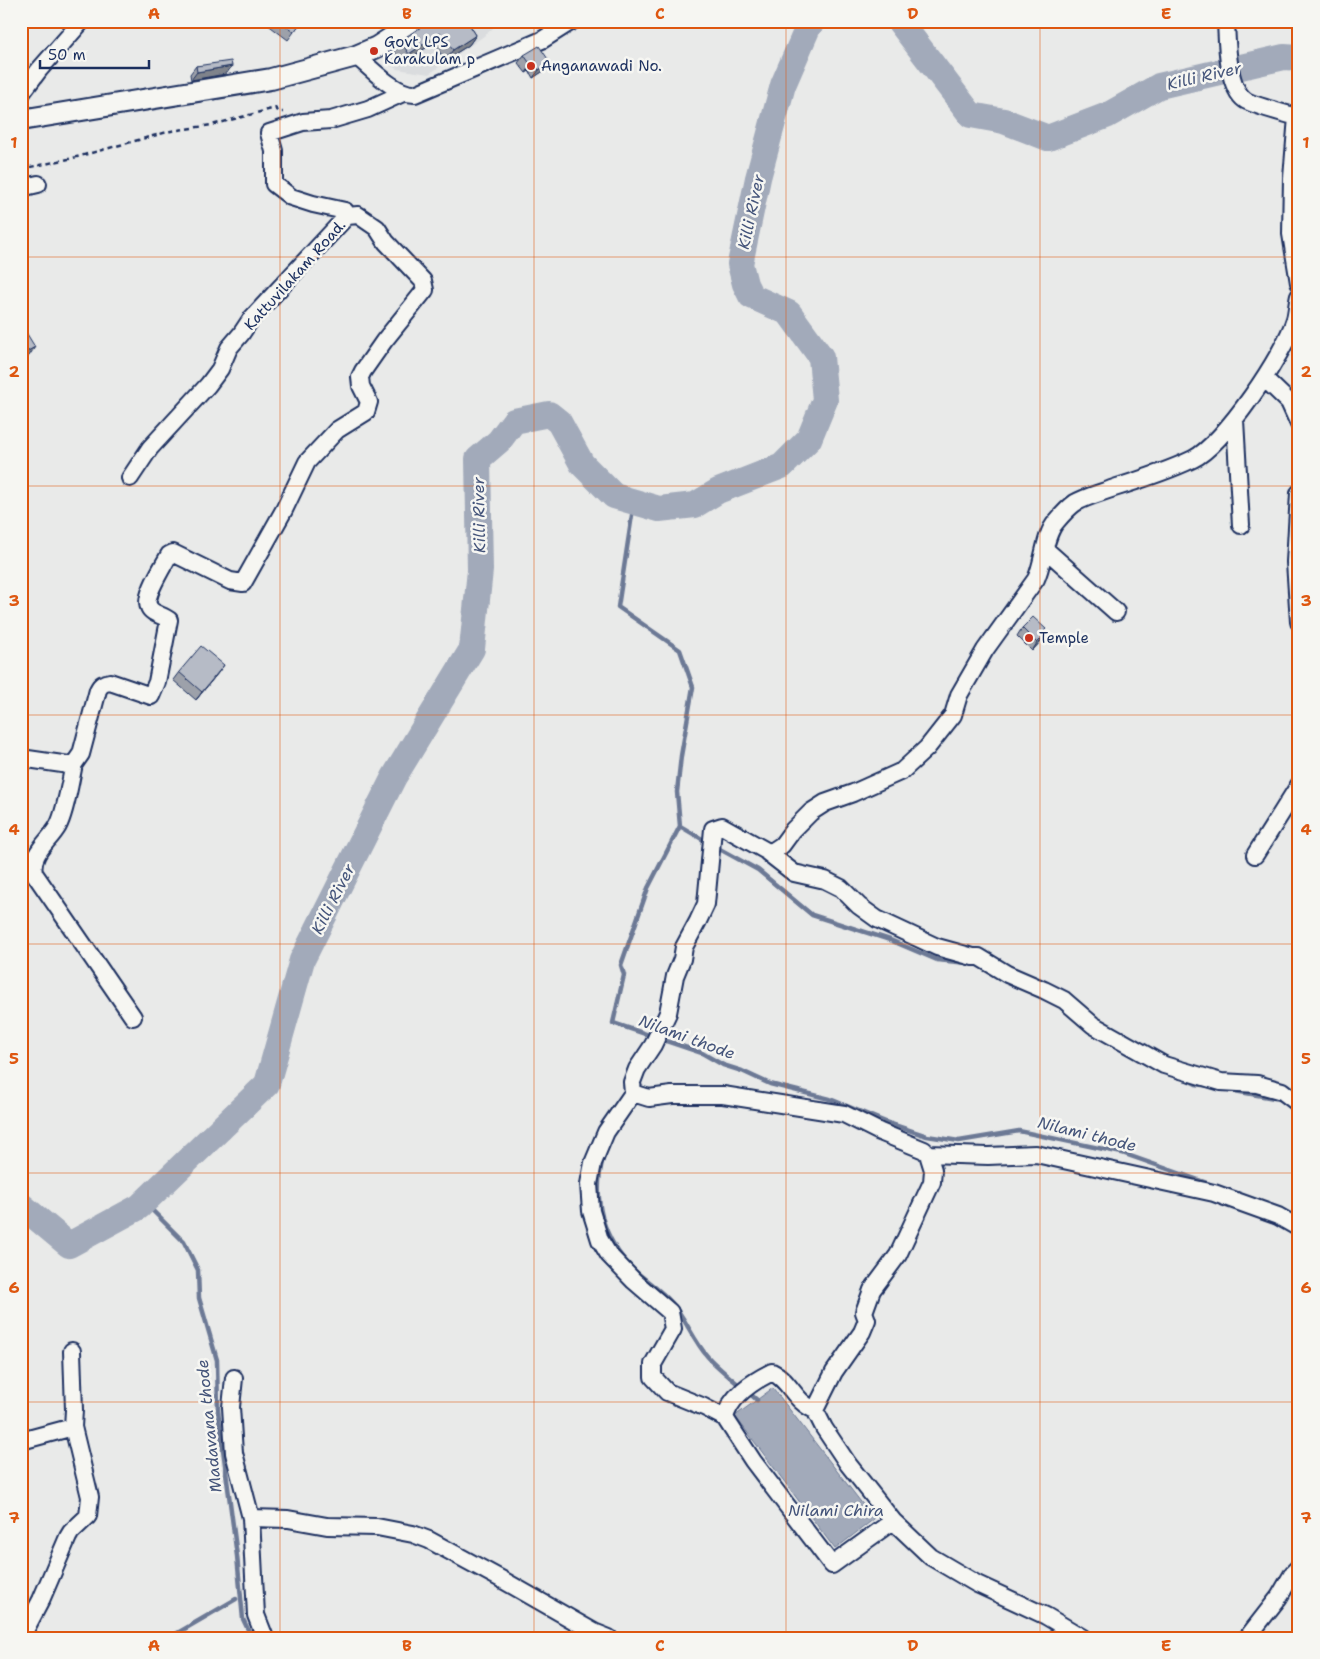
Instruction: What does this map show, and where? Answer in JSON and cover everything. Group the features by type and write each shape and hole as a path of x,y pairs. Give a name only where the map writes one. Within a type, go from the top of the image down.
{"main road":[{"path":"21,120 271,79 356,56 377,47 417,21"}],"street":[{"path":"21,94 39,70 82,21"},
{"path":"356,56 395,89 403,93 415,94 542,40 572,21"},
{"path":"1226,21 1228,53 1236,90 1245,101 1298,116 1292,178 1291,234 1299,283"},
{"name":"Kattuvilakam Road.","path":"130,478 150,448 208,385 220,369 228,348 242,334 251,319 347,216 345,211 291,197 274,184 274,151 269,133 303,122 331,120 368,109 403,93"},
{"path":"21,188 38,184"},
{"path":"134,1017 34,873 32,864 35,856 56,830 61,820 74,764 81,754 101,685 110,682 151,696 157,682 169,620 150,609 147,604 150,593 169,555 173,553 230,581 243,583 284,510 307,462 337,430 366,412 369,402 361,386 360,377 384,340 425,290 422,282 386,242 377,228 358,215 347,216"},
{"path":"767,852 782,845 793,830 818,807 902,771 927,748 953,715 959,695 985,650 1036,579 1041,568 1050,531 1055,522 1074,504 1084,498 1146,478 1195,458 1222,435 1235,420 1264,378 1283,346 1295,319 1299,296"},
{"path":"1264,378 1289,402 1299,424"},
{"path":"1235,420 1241,525"},
{"path":"1299,493 1296,562 1299,622"},
{"path":"1045,549 1116,612"},
{"path":"21,758 69,765 74,764"},
{"path":"1255,855 1299,785"},
{"path":"893,1522 832,1565 753,1461 725,1418 667,1392 653,1377 654,1364 673,1329 670,1312 634,1282 609,1255 600,1240 591,1211 590,1184 593,1163 606,1132 633,1094 632,1082 637,1069 661,1030 668,1013 675,976 682,959 684,946 706,904 713,829 722,826 767,852 794,873 825,880 841,888 859,906 877,919 938,947 979,957 1007,974 1064,1000 1093,1025 1164,1065 1222,1082 1257,1084 1282,1090 1299,1104"},
{"path":"633,1094 649,1098 672,1095 724,1095 844,1114 880,1132 924,1150 928,1154 934,1176 919,1212 898,1255 872,1290 864,1312 866,1320 862,1332 834,1372 815,1410"},
{"path":"928,1154 988,1156 1036,1154 1214,1193 1278,1216 1299,1228"},
{"path":"21,1638 68,1537 88,1516 90,1509 89,1488 72,1427 74,1410 72,1350"},
{"path":"725,1418 731,1402 754,1382 772,1372 778,1375 800,1402 815,1410 824,1428 848,1464 893,1522 931,1557 977,1584 1046,1616 1083,1638"},
{"path":"234,1378 231,1407 234,1453 251,1518 256,1615 265,1638"},
{"path":"21,1440 72,1427"},
{"path":"251,1518 288,1519 327,1526 377,1527 413,1534 429,1540 501,1578 594,1632 608,1638"},
{"path":"1247,1638 1279,1597 1293,1573 1299,1567"}],"path":[{"path":"21,169 73,158 171,131 212,125 275,108 279,112 290,111"}],"shaded area":[{"path":"421,21 501,21 484,36 429,74 397,69 386,63 378,49"}],"water":[{"name":"Nilami Chira","path":"773,1388 874,1519 835,1549 735,1416"}],"building":[{"path":"280,21 302,21 294,32"},
{"path":"430,21 467,21 476,35 453,50 440,33 409,54 400,41"},
{"path":"539,46 550,62 539,70 534,63 531,65 524,55"},
{"path":"231,61 232,66 197,72 196,66"},
{"path":"24,329 35,347 21,355 21,331"},
{"path":"1033,617 1046,629 1044,631 1047,633 1037,643 1022,628"},
{"path":"201,646 224,665 202,692 179,672"}],"waterway":[{"name":"Killi River","path":"21,1205 69,1245 139,1207 267,1084 302,960 394,777 472,649 480,570 478,459 499,441 514,421 549,414 559,422 582,464 614,496 659,509 695,505 718,491 782,466 809,439 825,400 821,357 789,313 751,296 745,284 740,264 758,178 783,85 809,25 813,21"},
{"name":"Killi River","path":"899,21 971,115 1004,121 1048,138 1108,115 1159,86 1284,57 1299,58"},
{"name":"Nilami thode","path":"634,502 618,607 680,650 693,687 677,792 680,826 648,888 621,965 624,975 613,1023 702,1053 723,1065 742,1071 770,1084 830,1099 888,1123 927,1136 959,1141 1019,1131 1122,1153 1210,1184"},
{"path":"680,826 707,842"},
{"path":"716,847 758,870 812,915 890,940 937,960 968,963"},
{"path":"1188,1080 1196,1084 1209,1086"},
{"path":"1229,1090 1285,1100"},
{"path":"603,1158 600,1173 600,1203 602,1218 614,1245 634,1270 672,1303 708,1357 725,1374 757,1400"},
{"name":"Madavana thode","path":"144,1202 184,1242 198,1270 199,1298 217,1360 218,1411 237,1556 243,1619 252,1638"},
{"path":"169,1638 236,1599"}],"place":[{"name":"Govt LPS Karakulam p","path":"374,51"},
{"name":"Anganawadi No.","path":"531,66"},
{"name":"Temple","path":"1029,638"}]}
